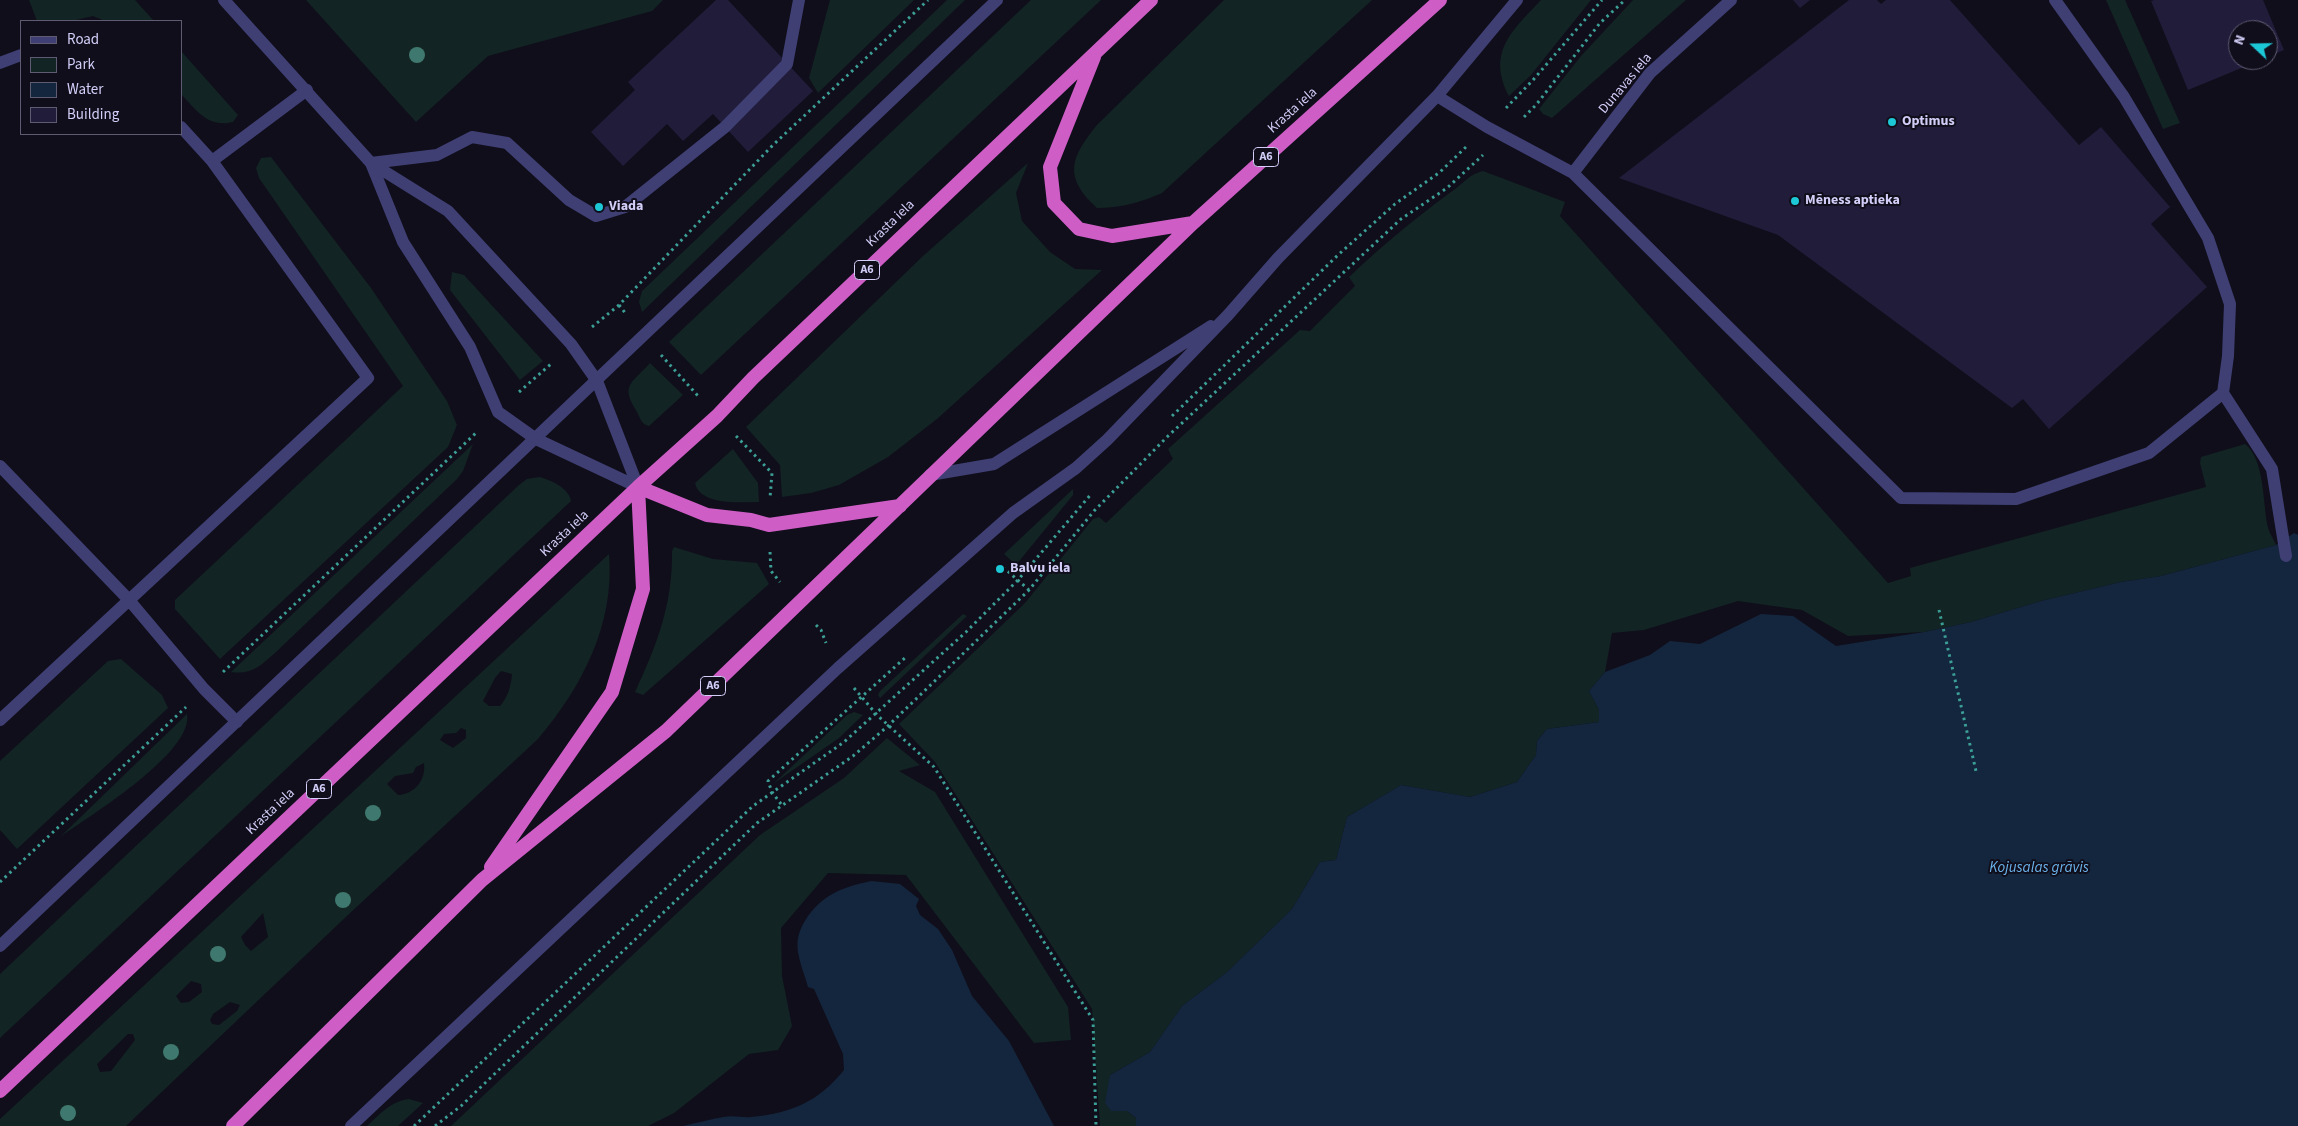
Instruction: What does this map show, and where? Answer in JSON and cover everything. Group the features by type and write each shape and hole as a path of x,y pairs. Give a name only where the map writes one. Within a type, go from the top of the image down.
{"highway":[{"name":"Krasta iela","path":"0,1091 638,487 717,416 760,372 1151,0"},
{"name":"Krasta iela","path":"233,1126 482,880 666,731 1193,223 1440,0"},
{"path":"1096,52 1050,167 1054,203 1079,229 1112,236 1193,223"},
{"path":"482,880 612,692 643,588 638,487 707,515 751,520 769,525 900,506"}],"street":[{"path":"224,0 371,163 448,211 571,344 597,381 638,487"},
{"path":"371,163 437,155 472,136 507,143 569,200 596,216 624,207 725,127 787,64 799,0"},
{"path":"0,946 997,0"},
{"path":"351,1126 838,668 1013,513 1076,468 1107,440 1228,315 1278,258 1437,96 1517,0"},
{"name":"Dunavas iela","path":"1573,174 1650,74 1731,0"},
{"path":"2055,0 2124,96 2208,238 2230,304 2228,356 2223,393 2272,469 2286,556"},
{"path":"0,62 20,56"},
{"path":"212,161 306,90"},
{"path":"1437,96 1487,127 1573,174 1901,498 2016,499 2149,453 2223,393"},
{"path":"0,720 368,378 212,161 182,128"},
{"path":"371,163 403,242 470,347 498,412 536,439 638,487"},
{"path":"930,475 994,464 1228,315"},
{"path":"0,466 130,600 204,690 237,722"}],"path":[{"path":"0,882 498,412 571,344 619,305 773,145 928,0"},
{"path":"1166,421 1338,255 1395,204 1440,172 1487,127 1533,80 1602,0"},
{"path":"435,1126 461,1106 750,829 781,804 853,756 888,726 1029,590 1094,510 1167,437 1401,219 1447,188 1536,105 1600,23 1625,0"},
{"path":"414,1126 753,806 844,742 877,715 966,632 1018,580 1080,504 1094,490"},
{"path":"1003,567 1029,590"},
{"path":"1939,610 1976,771"},
{"path":"781,804 772,792 768,781 907,656"},
{"path":"861,696 888,726 934,767 1093,1020 1096,1126"}],"green space":[{"path":"29,0 135,0 153,20 103,20 93,16 76,20 37,20"},
{"path":"306,0 663,0 652,11 488,56 416,122"},
{"path":"830,0 914,0 818,93 809,78"},
{"path":"947,0 965,0 642,312 639,302 642,291"},
{"path":"1031,0 1101,0 701,375 669,342"},
{"path":"1224,0 1372,0 1162,193 1131,204 1097,208 1086,197 1075,177 1074,167 1081,148 1097,125"},
{"path":"1541,0 1591,0 1531,75 1509,96 1500,67 1502,54 1513,32"},
{"path":"1633,0 1686,0 1552,118 1543,114 1539,109 1581,56"},
{"path":"2106,0 2125,0 2180,123 2163,129"},
{"path":"182,52 238,115 233,122 217,123 198,112 182,95"},
{"path":"271,157 371,288 447,401 457,425 448,447 220,659 175,609 175,600 403,386 259,178 256,168 261,158"},
{"path":"1028,163 1016,193 1022,221 1050,252 1075,269 1102,270 937,419 888,457 839,485 811,493 782,497 780,465 746,427 923,256"},
{"path":"1483,171 1565,202 1560,216 1888,583 1911,576 1910,568 2206,487 2200,463 2201,457 2245,444 2256,459 2262,481 2269,532 2276,545 2161,576 2121,582 2041,601 1971,622 1924,632 1848,636 1802,610 1738,601 1644,630 1612,633 1605,672 1589,691 1599,710 1599,722 1547,729 1537,741 1536,755 1517,782 1470,797 1401,785 1347,817 1336,860 1320,862 1292,909 1227,972 1182,1006 1150,1052 1110,1075 1111,1111 1127,1111 1136,1118 1136,1126 1100,1126 1092,1009 935,762 899,724 1025,603 1093,519 1099,517 1106,523 1173,459 1168,449 1300,330 1310,331 1355,286 1349,277 1424,212 1470,177"},
{"path":"452,272 464,275 543,361 520,380 450,290"},
{"path":"650,363 683,395 649,426 640,419 629,396 629,390 633,381"},
{"path":"473,444 463,471 457,479 275,653 260,666 250,671 231,672"},
{"path":"733,449 758,483 759,502 722,501 705,496 698,490 695,483"},
{"path":"539,477 554,482 563,488 570,496 571,501 0,1038 0,974 519,485 527,479"},
{"path":"1073,489 1073,495 1016,565 1004,554"},
{"path":"674,547 713,559 757,563 769,584 643,695 635,692 657,640 667,606 672,570 672,551"},
{"path":"609,554 607,605 601,630 581,676 554,719 538,739 349,914 126,1126 0,1126 0,1119","holes":["501,671 512,674 509,691 503,703 500,706 489,706 483,701 495,678","461,728 466,730 466,738 453,748 440,740 444,734 456,733","424,763 421,780 410,792 398,795 387,784 395,776 413,773 416,767","263,913 268,937 251,951 241,937","191,981 201,984 202,992 189,1002 181,1003 176,996","230,1002 240,1005 237,1011 219,1025 212,1024 210,1020 213,1014","128,1034 133,1034 135,1040 111,1071 100,1072 97,1064"]},
{"path":"963,614 967,616 880,698 878,695 880,691"},
{"path":"121,659 162,695 168,708 17,849 0,830 0,761 108,661"},
{"path":"854,712 863,715 839,738 773,784 847,715"},
{"path":"187,714 185,729 174,746 158,764 115,799 60,837"},
{"path":"887,738 920,765 899,771 935,792 1068,1007 1071,1040 1034,1043 906,875 828,873 781,928 782,976 792,1026 778,1050 749,1054 674,1113 648,1126 451,1126 760,835 844,778"},
{"path":"409,1099 423,1103 398,1126 367,1126 391,1105"}],"water":[{"name":"Kojusalas grāvis","path":"2294,533 2298,535 2298,1126 1136,1126 1136,1118 1127,1111 1111,1111 1105,1103 1110,1075 1150,1052 1182,1006 1227,972 1292,909 1320,862 1336,860 1347,817 1401,785 1470,797 1517,782 1536,755 1537,741 1547,729 1599,722 1599,710 1589,691 1605,672 1650,655 1670,641 1700,644 1761,614 1793,616 1836,646 1924,632 1971,622 2041,601 2121,582 2161,576 2276,545"},
{"path":"871,881 900,884 919,899 916,906 920,915 938,929 952,950 972,996 1009,1041 1054,1126 683,1126 724,1117 751,1117 792,1109 814,1098 844,1070 843,1054 814,989 808,987 799,956 798,938 808,916 828,896 852,886"}],"building":[{"path":"716,0 728,0 813,91 748,152 713,114 683,141 667,124 623,166 591,132 635,90 628,82"},
{"path":"1793,0 1810,0 1800,8"},
{"path":"1849,0 1877,0 1881,4 1886,0 1950,0 2079,145 2101,127 2170,207 2151,224 2207,287 2049,429 2023,399 2012,408 1778,235 1619,178"},
{"path":"2263,0 2271,20 2228,20 2228,70 2237,70 2188,90 2151,1"},
{"path":"2278,36 2284,50 2278,53"}],"place":[{"name":"Optimus","path":"1892,122"},
{"name":"Mēness aptieka","path":"1795,201"},
{"name":"Viada","path":"599,207"},
{"name":"Balvu iela","path":"1000,569"}]}
